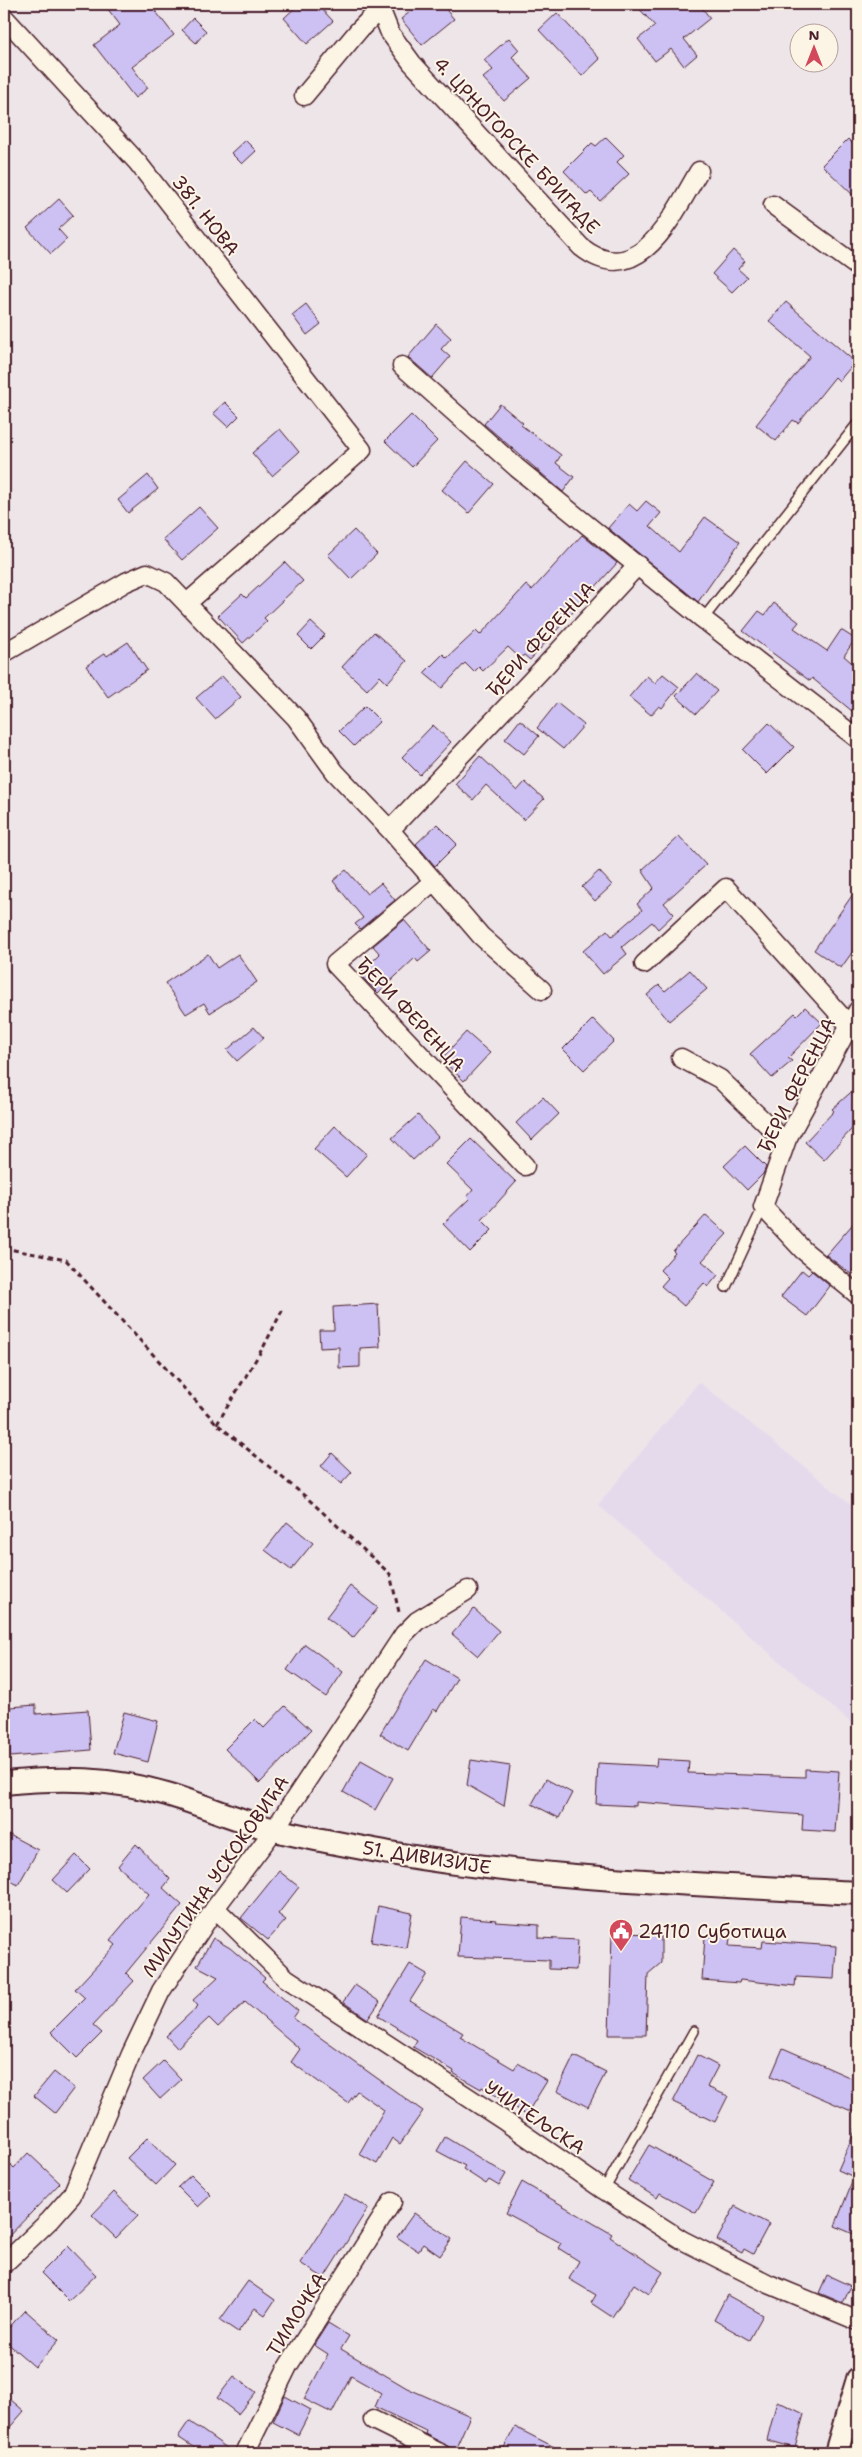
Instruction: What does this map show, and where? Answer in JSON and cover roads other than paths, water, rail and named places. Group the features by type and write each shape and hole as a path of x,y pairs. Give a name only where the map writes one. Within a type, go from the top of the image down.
{"street":[{"name":"4. ЦРНОГОРСКЕ БРИГАДЕ","path":"304,96 358,30 382,6 390,33 412,64 581,247 595,258 609,262 622,261 643,252 671,218 699,171"},
{"name":"381. НОВА","path":"4,17 138,163 362,450 187,603"},
{"path":"773,205 858,267"},
{"path":"402,366 517,468 638,564 703,619 858,739"},
{"name":"ЂЕРИ ФЕРЕНЦА","path":"390,830 546,665 638,564"},
{"path":"4,654 126,582 147,573 166,582 296,718 335,772 390,830 481,936 542,990"},
{"name":"ЂЕРИ ФЕРЕНЦА","path":"434,881 334,964 525,1166"},
{"path":"644,964 726,888 854,1018"},
{"name":"ЂЕРИ ФЕРЕНЦА","path":"763,1207 787,1139 854,1018"},
{"path":"682,1058 720,1079 778,1135 787,1139"},
{"path":"763,1207 803,1250 858,1295"},
{"name":"МИЛУТИНА УСКОКОВИЋА","path":"4,2264 50,2220 72,2195 130,2054 161,1991 215,1908 274,1830 404,1634 417,1621 468,1590"},
{"name":"51. ДИВИЗИЈЕ","path":"4,1784 40,1780 90,1779 166,1794 274,1830 391,1853 509,1869 679,1883 858,1893"},
{"name":"УЧИТЕЉСКА","path":"215,1908 286,1978 506,2122 604,2190 699,2249 769,2284 858,2321"},
{"name":"ТИМОЧКА","path":"245,2453 288,2366 392,2202"},
{"path":"836,2453 858,2378"},
{"path":"373,2420 440,2453"}],"lane":[{"path":"703,619 858,423"},
{"path":"726,1287 763,1207"},
{"path":"604,2190 694,2031"}],"place":[{"name":"24110 Суботица","path":"621,1952"}]}
